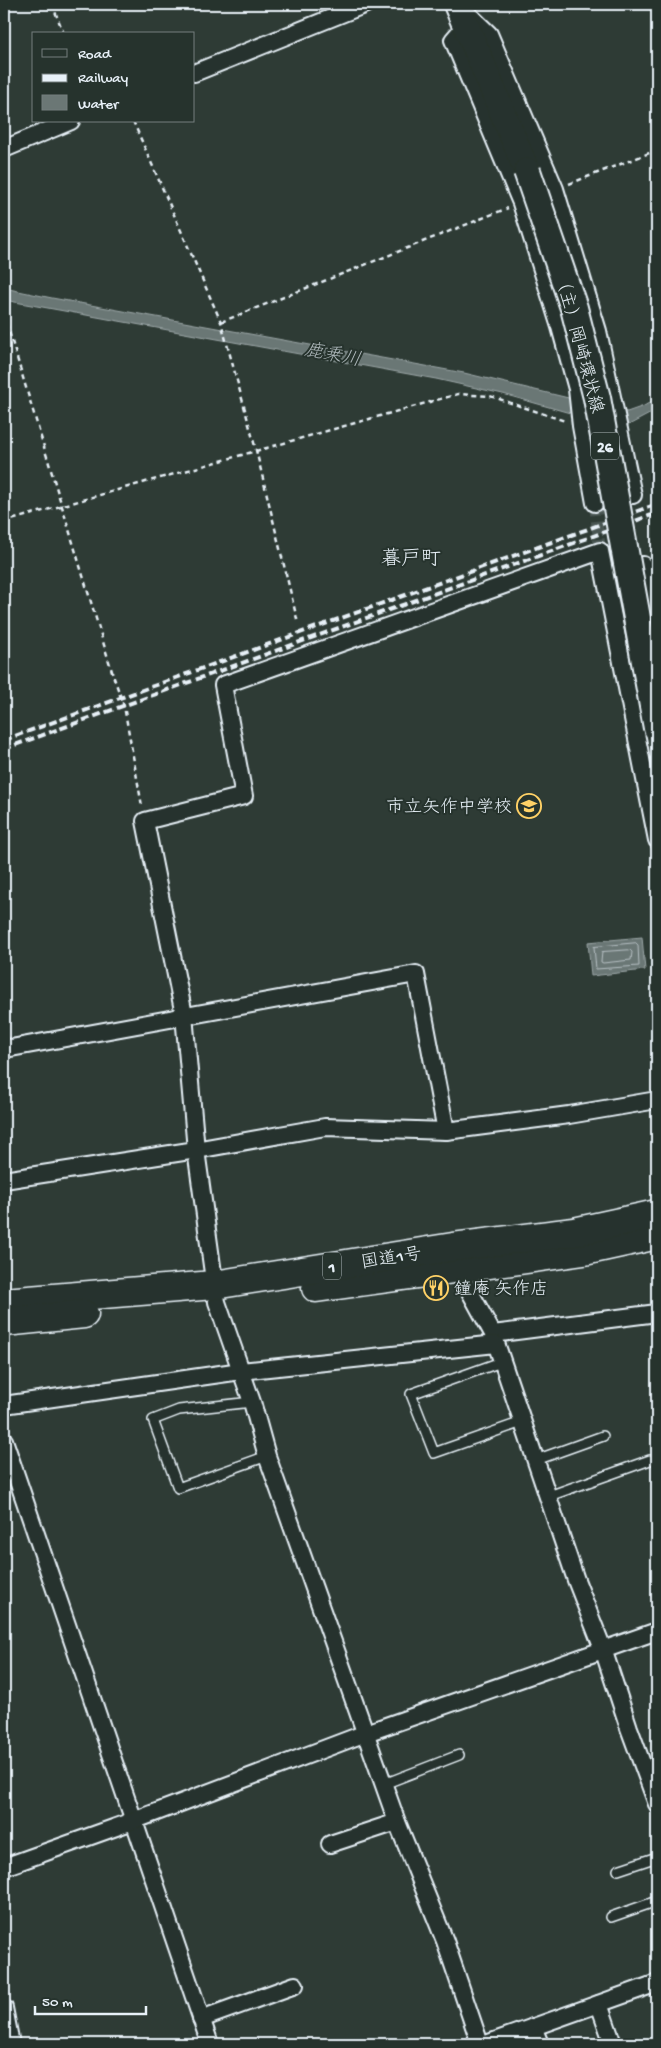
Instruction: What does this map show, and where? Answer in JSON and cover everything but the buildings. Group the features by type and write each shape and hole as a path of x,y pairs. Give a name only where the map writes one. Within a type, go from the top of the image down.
{"highway":[{"name":"国道1号","path":"4,1322 216,1294 455,1257 657,1214"},
{"name":"国道1号","path":"455,1257 584,1251 657,1235"},
{"name":"国道1号","path":"4,1302 216,1294"}],"main road":[{"name":"（主）岡崎環状線","path":"460,11 527,171 574,308 597,398 657,728"}],"street":[{"path":"195,73 366,4"},
{"path":"595,503 581,426 577,389 560,327 521,203 453,40 460,11 489,34 556,189 598,331 612,388 633,495"},
{"path":"4,149 69,122"},
{"path":"577,389 612,388"},
{"path":"480,2044 446,1946 397,1822 267,1456 252,1402 216,1294 196,1150 184,1015 145,820 244,796 223,685 600,551 657,840"},
{"path":"604,572 643,565 657,643"},
{"path":"4,1047 11,1048 416,974 446,1131"},
{"path":"4,1180 196,1150 325,1127 446,1131 569,1116 657,1100"},
{"path":"455,1257 495,1339 501,1362 549,1496 576,1580 603,1649 657,1804"},
{"path":"4,1405 241,1371 495,1339 657,1313"},
{"path":"4,1440 210,2044"},
{"path":"4,1867 133,1821 366,1733 657,1630"},
{"path":"330,1844 397,1822"},
{"path":"486,2044 657,1983"},
{"path":"201,2019 295,1984"},
{"path":"598,2004 613,2044"},
{"path":"5,2017 11,2044"},
{"path":"533,2027 540,2044"}],"lane":[{"path":"501,1362 411,1394 434,1454 522,1422"},
{"path":"252,1402 179,1410 153,1420 178,1488 267,1456"},
{"path":"536,1460 603,1436"},
{"path":"549,1496 650,1460"},
{"path":"384,1784 458,1755"},
{"path":"618,1870 657,1857"},
{"path":"611,1917 657,1900"}],"path":[{"path":"52,4 63,32"},
{"path":"134,122 221,322 229,357 256,450 298,623"},
{"path":"556,189 657,150"},
{"path":"221,322 521,203"},
{"path":"4,315 124,706 145,820"},
{"path":"4,522 458,394 490,396 581,426"}],"water":[{"name":"鹿乗川","path":"4,288 464,373 627,412 644,406 657,398 657,410 623,428 503,394 436,379 4,300"},
{"path":"642,937 645,970 591,976 588,942"}],"tunnel":[{"path":"595,503 600,551"}],"railway":[{"path":"4,740 657,504"},
{"path":"4,749 657,513"}],"place":[{"name":"市立矢作中学校","path":"529,806"},
{"name":"鐘庵 矢作店","path":"436,1288"}],"district":[{"name":"暮戸町","path":"411,557"}]}
